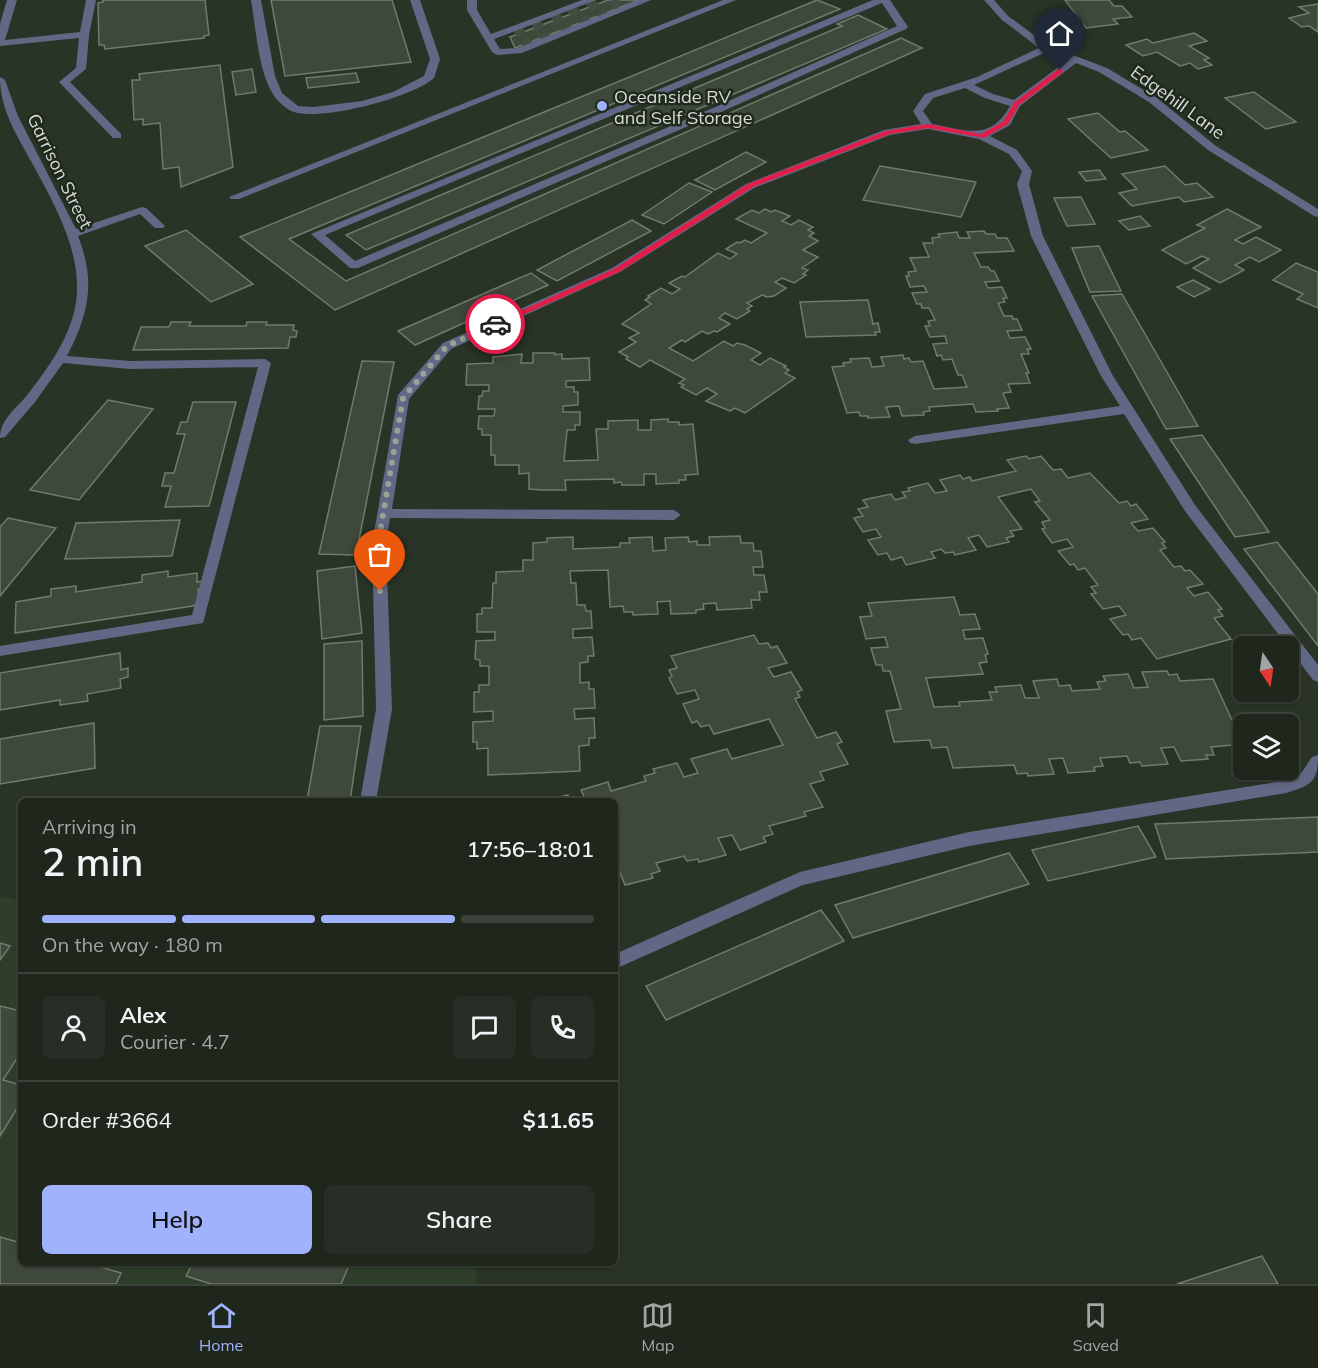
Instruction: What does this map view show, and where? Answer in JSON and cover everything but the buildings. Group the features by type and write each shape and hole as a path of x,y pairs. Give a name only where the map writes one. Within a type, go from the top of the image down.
{"street":[{"path":"12,0 3,16 0,42 84,35"},
{"path":"92,0 84,35 81,69 64,82 117,136"},
{"path":"256,0 270,76 278,94 295,109 314,110 363,104 396,94 429,78 435,59 415,0"},
{"path":"472,0 472,10 496,52 519,51 646,0"},
{"path":"488,38 591,0"},
{"path":"235,196 731,0"},
{"path":"883,0 903,27 354,267 318,234 883,0"},
{"name":"Edgehill Lane","path":"989,0 1005,18 1046,48 1103,70 1154,100 1212,148 1318,214"},
{"path":"928,126 918,111 928,96 981,79 1046,48"},
{"path":"982,136 1006,123 1016,104 1075,59"},
{"name":"Garrison Street","path":"0,80 14,119 73,234 83,270 81,315 58,359 35,394 3,428"},
{"path":"965,84 988,96 1016,104"},
{"path":"369,798 384,709 378,544 403,398 447,346 616,270 750,186 888,132 928,126 982,136 1013,152 1027,171 1023,184 1037,236 1107,375 1190,508 1318,676"},
{"path":"73,234 142,210 159,226"},
{"path":"0,651 198,619 265,363 130,365 58,359"},
{"path":"915,440 1129,409"},
{"path":"384,513 674,515"},
{"path":"618,961 800,879 969,839 1286,787 1308,776 1318,761"}],"shaded area":[{"path":"0,897 18,899 18,1266 475,1266 477,1284 0,1284"}],"tunnel":[{"path":"612,0 622,10"},
{"path":"589,1 605,17"},
{"path":"570,8 588,24"},
{"path":"554,14 568,31"},
{"path":"535,21 547,40"},
{"path":"517,27 529,47"}],"way so far":[{"path":"380,591 378,544 403,398 447,346 495,324"}],"place":[{"name":"Oceanside RV and Self Storage","path":"602,106"}],"route":[{"path":"495,324 616,270 750,186 888,132 928,126 982,136 1006,123 1016,104 1060,70"}]}
